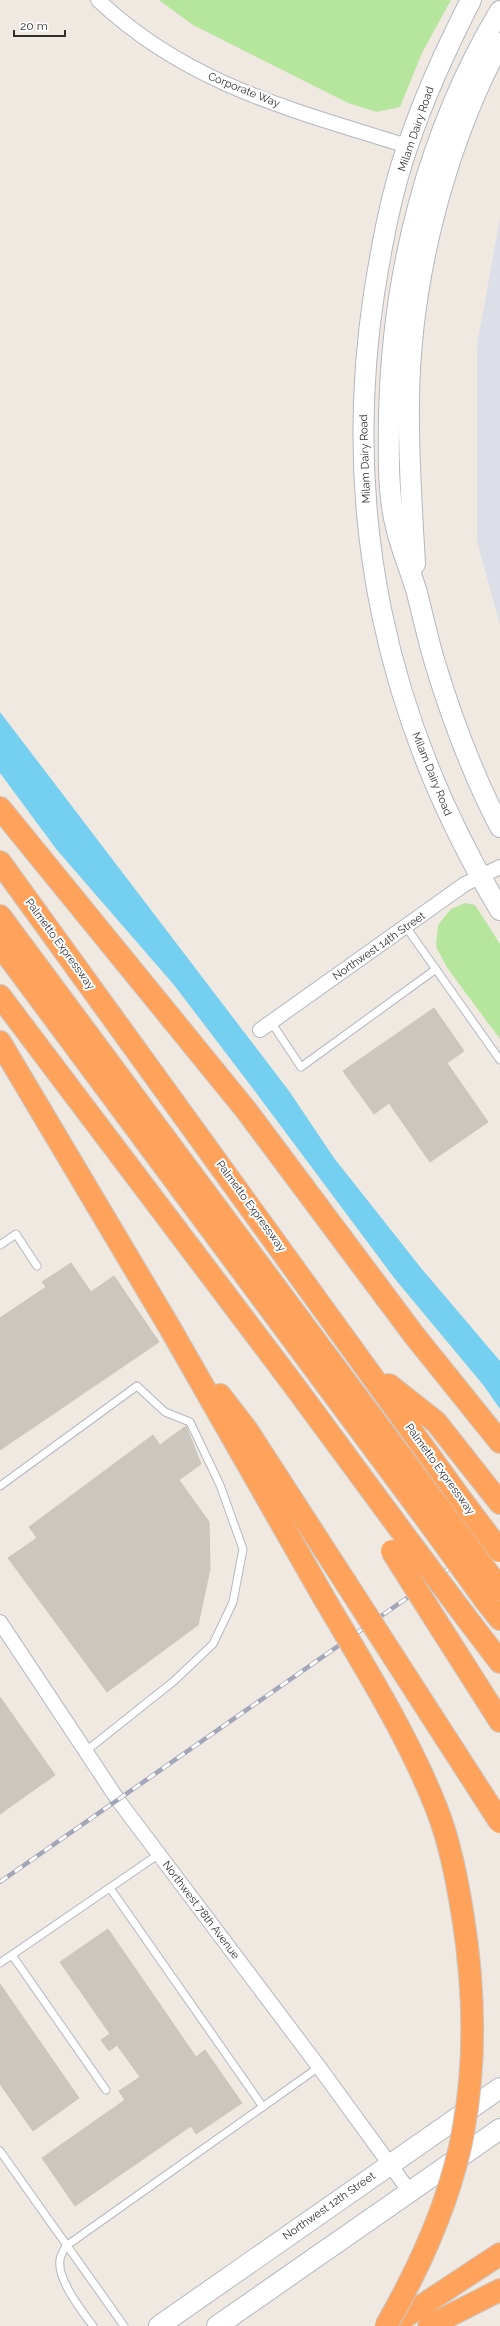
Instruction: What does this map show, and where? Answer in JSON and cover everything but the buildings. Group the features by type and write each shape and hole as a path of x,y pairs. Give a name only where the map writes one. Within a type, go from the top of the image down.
{"highway":[{"path":"0,808 246,1110 414,1335 500,1442"},
{"name":"Palmetto Expressway","path":"0,862 500,1551"},
{"path":"0,916 437,1519"},
{"path":"0,945 495,1593 500,1619"},
{"path":"0,996 383,1505 400,1545 442,1630 500,1721"},
{"path":"0,1042 170,1328 324,1598 373,1680 410,1748 437,1809 456,1875 467,1941 472,2007 472,2062 464,2128 447,2193 423,2256 386,2326"},
{"path":"170,1328 247,1430 500,1822"},
{"path":"368,1368 436,1422 500,1503"},
{"path":"400,1545 465,1616 500,1662"},
{"path":"391,2326 500,2254"},
{"path":"429,2326 500,2290"}],"main road":[{"name":"Milam Dairy Road","path":"471,0 445,52 407,146 384,236 370,323 363,416 367,511 381,613 394,667 412,726 444,806 480,877 500,910"},
{"path":"500,11 468,71 434,154 422,190 406,256 397,309 390,379 390,463 396,527 417,592 435,663 450,708 472,766 500,827"},
{"path":"417,592 409,460 409,400 418,298 431,234 451,159 479,87 500,43"},
{"path":"407,146 434,154"},
{"name":"Northwest 12th Street","path":"159,2326 500,2088"},
{"path":"217,2326 500,2129"}],"street":[{"name":"Corporate Way","path":"98,0 116,18 166,54 213,79 311,116 407,146"},
{"name":"Northwest 14th Street","path":"260,1030 465,884 500,867"},
{"name":"Northwest 78th Avenue","path":"0,1622 118,1800 319,2067 410,2192"}],"lane":[{"path":"406,927 500,1060"},
{"path":"271,1022 301,1067 436,969"},
{"path":"0,1246 16,1234 37,1266"},
{"path":"0,1486 137,1386 165,1412 190,1422 220,1485 243,1549 233,1602 213,1644 174,1680 86,1751"},
{"path":"0,1963 159,1854"},
{"path":"110,1888 263,2107"},
{"path":"12,1955 106,2090"},
{"path":"93,2326 74,2298 61,2274 60,2260 66,2246 319,2067"},
{"path":"0,2151 124,2326"}],"shaded area":[{"path":"500,218 500,625 477,541 477,345"}],"green space":[{"path":"159,0 451,0 422,53 400,107 377,112 348,103 193,25"},
{"path":"465,903 475,905 500,944 500,1039 448,969 436,947 438,925 451,909"}],"water":[{"path":"0,712 289,1091 334,1158 421,1268 500,1361 500,1409 484,1386 395,1279 174,985 57,850 0,773"}],"railway":[{"path":"0,1882 500,1533"}]}
